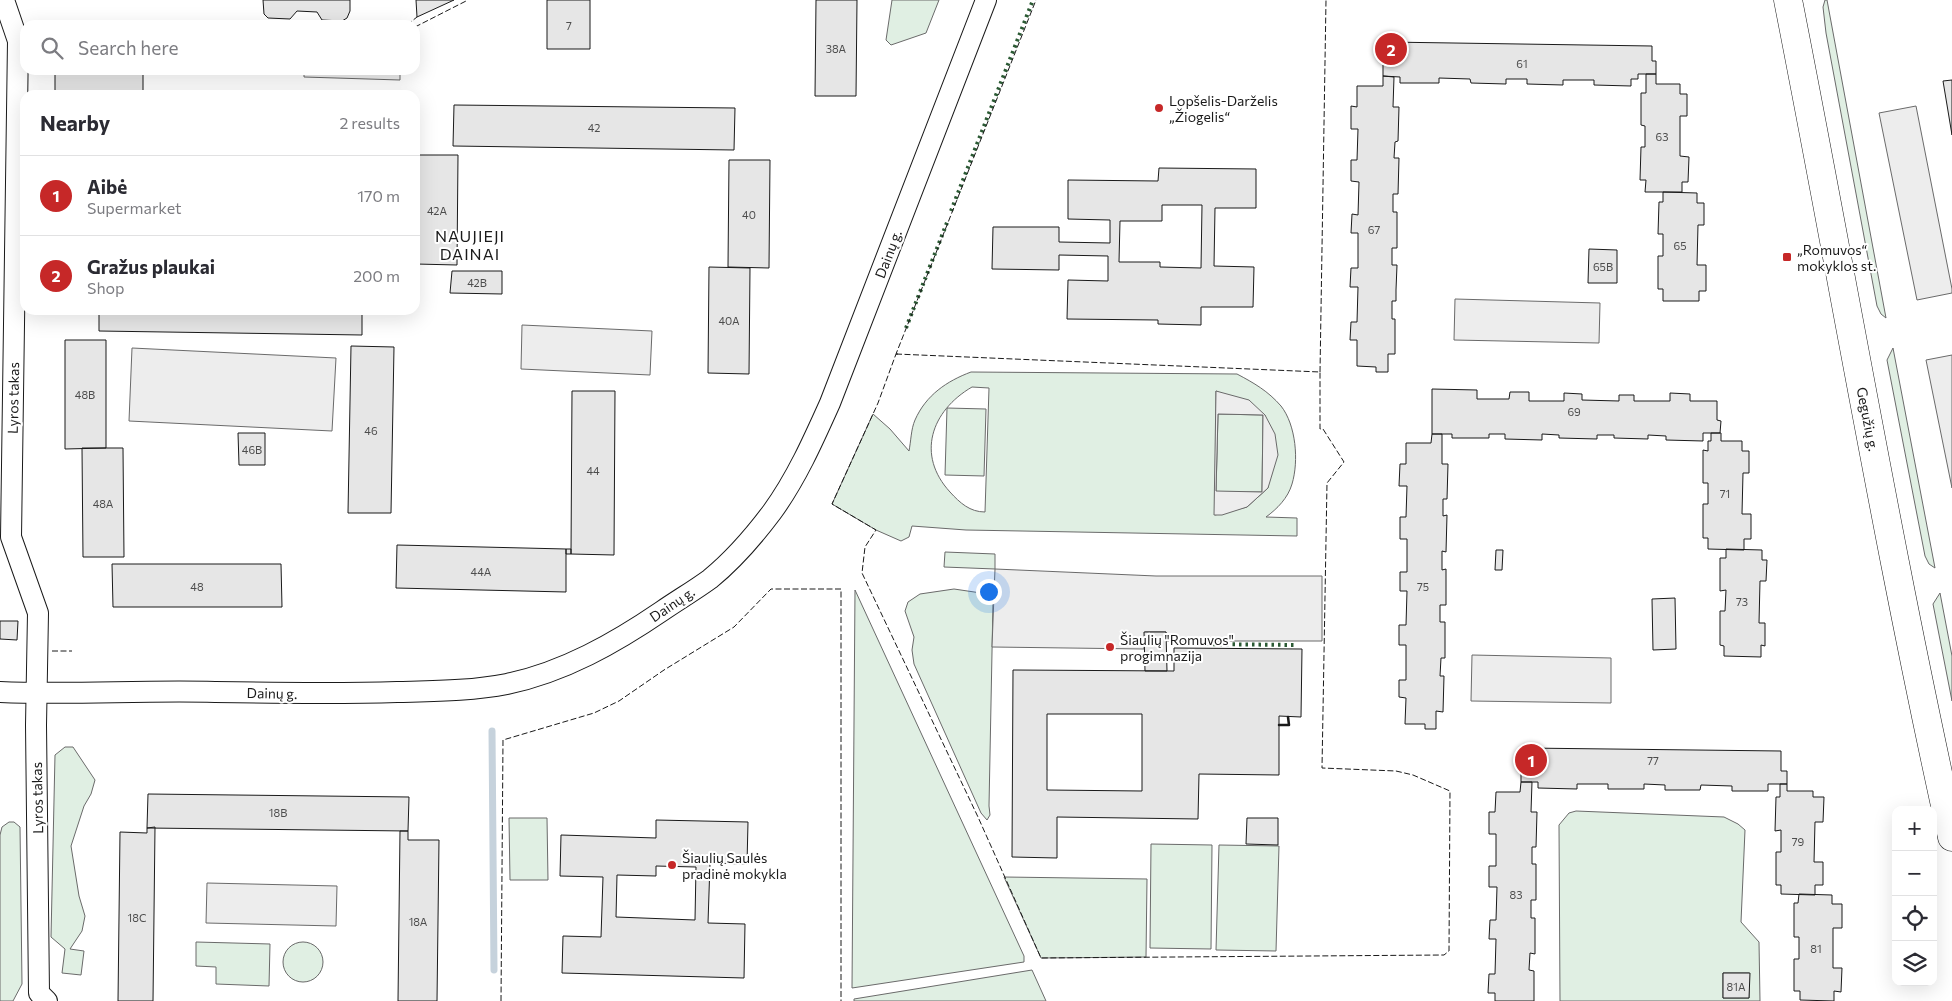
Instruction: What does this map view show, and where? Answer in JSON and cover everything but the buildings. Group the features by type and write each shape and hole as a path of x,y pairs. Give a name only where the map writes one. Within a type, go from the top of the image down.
{"main road":[{"name":"Gegužių g.","path":"1788,0 1832,223 1853,342 1952,837"}],"street":[{"name":"Lyros takas","path":"4,0 18,41 11,537 38,613 39,993 47,1001"},
{"name":"Dainų g.","path":"0,692 37,694 199,692 320,694 424,692 506,684 535,676 592,654 628,634 710,578 744,546 771,514 793,482 811,444 858,330 986,0"}],"green space":[{"path":"892,0 939,0 926,33 891,45 886,40"},
{"path":"1825,0 1827,0 1886,318 1881,314 1877,306 1826,33 1823,7"},
{"path":"1893,348 1935,568 1929,564 1925,556 1887,360"},
{"path":"971,372 1237,374 1271,396 1281,406 1290,423 1296,454 1292,484 1282,503 1266,517 1297,518 1297,536 966,530 912,526 909,537 901,541 876,530 832,504 873,414 890,429 909,451 914,424 925,403 938,390","holes":["972,387 989,388 985,512 980,512 966,506 950,492 940,478 933,463 931,449 938,421 946,408","1216,391 1265,415 1268,488 1247,507 1215,515"]},
{"path":"947,408 986,409 984,476 945,475"},
{"path":"1218,414 1263,415 1262,492 1216,492"},
{"path":"945,552 995,554 995,569 944,567"},
{"path":"954,589 981,593 993,601 990,815 987,820 981,813 914,664 912,650 914,637 905,611 908,602 920,594"},
{"path":"855,590 1024,956 1024,962 852,988"},
{"path":"1940,593 1952,656 1952,701 1933,604"},
{"path":"65,747 73,747 95,780 71,846 79,896 85,916 82,931 70,949 84,951 81,975 62,973 65,949 51,937 55,755"},
{"path":"1576,811 1724,817 1745,830 1741,922 1759,942 1760,1001 1560,1001 1559,825 1569,813","holes":["1723,973 1749,973 1749,998 1723,998"]},
{"path":"509,818 547,818 548,880 510,880"},
{"path":"9,822 14,822 20,827 22,984 13,1001 0,1001 0,835 2,827"},
{"path":"1151,844 1212,845 1211,949 1150,948"},
{"path":"1219,845 1279,846 1276,951 1216,950"},
{"path":"1004,877 1147,879 1146,957 1041,958"},
{"path":"196,942 270,944 269,986 216,984 216,967 196,966"},
{"path":"307,942 314,945 320,951 323,962 322,970 314,979 307,982 299,982 292,979 284,970 283,958 286,951 295,943"},
{"path":"1032,970 1046,1001 854,1001 854,999"}],"shaded area":[{"path":"304,75 400,75 400,80 304,77"},
{"path":"1916,106 1952,289 1952,293 1917,300 1879,113"},
{"path":"1455,299 1600,303 1599,343 1454,340"},
{"path":"522,325 652,331 650,375 521,369"},
{"path":"132,348 336,358 332,431 129,421"},
{"path":"1952,355 1952,488 1926,360"},
{"path":"1216,391 1249,400 1265,415 1275,434 1278,455 1268,488 1247,507 1222,515 1214,515","holes":["1218,414 1263,415 1262,492 1216,491"]},
{"path":"995,569 1156,576 1322,576 1322,641 1166,641 1166,632 1145,632 1144,649 992,647"},
{"path":"1472,655 1611,658 1611,703 1471,701"},
{"path":"207,883 337,886 336,926 206,923"}],"waterway":[{"path":"492,731 494,970"}],"hedge":[{"path":"951,211 1033,0"},
{"path":"906,328 948,220"},
{"path":"1200,644 1296,645"}],"fence":[{"path":"420,24 468,0"},
{"path":"898,354 896,354 1036,0"},
{"path":"1320,372 1326,0"},
{"path":"413,20 417,17"},
{"path":"896,354 1320,372 1320,429 1323,429 1344,462 1327,483 1322,768 1396,771 1413,775 1450,791 1449,951 1444,955 1041,958 978,817 862,573 865,547 876,530 832,504 878,403 896,354"},
{"path":"501,1001 503,740 594,713 619,701 664,670 734,627 771,589 841,589 841,1001"},
{"path":"52,651 72,651"}],"wall":[{"path":"1279,725 1289,725 1288,717"}],"place":[{"name":"Gražus plaukai","path":"1391,49"},
{"name":"Lopšelis-Darželis „Žiogelis“","path":"1159,108"},
{"name":"„Romuvos“ mokyklos st.","path":"1787,257"},
{"name":"Šiaulių \"Romuvos\" progimnazija","path":"1110,647"},
{"name":"Aibė","path":"1531,760"},
{"name":"Šiaulių Saulės pradinė mokykla","path":"672,865"}],"district":[{"name":"NAUJIEJI DAINAI","path":"470,244"}]}
